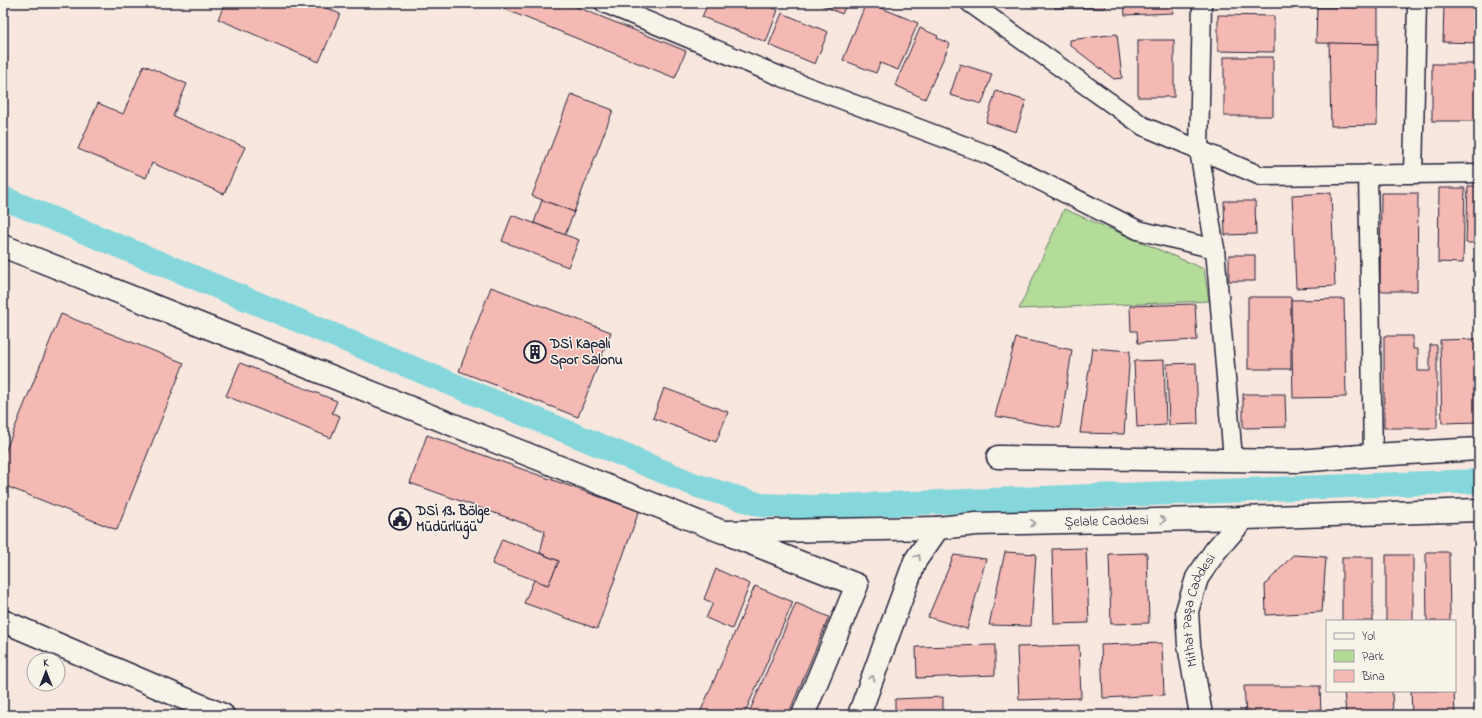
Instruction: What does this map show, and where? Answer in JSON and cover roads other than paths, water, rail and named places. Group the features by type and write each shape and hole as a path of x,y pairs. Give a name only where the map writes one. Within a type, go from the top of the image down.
{"street":[{"path":"604,3 782,77 989,155 1138,230 1215,249"},
{"path":"970,3 1143,126 1261,176 1479,172"},
{"path":"1202,3 1199,150 1215,249 1233,459"},
{"path":"1413,174 1417,3"},
{"path":"1368,174 1373,455"},
{"path":"3,246 723,532 858,584 803,715"},
{"path":"998,457 1298,460 1479,449"},
{"name":"Şelale Caddesi","path":"723,532 938,528 976,524 1244,518 1479,510"},
{"name":"Mithat Paşa Caddesi","path":"1201,715 1189,645 1187,611 1197,578 1216,550 1244,518"},
{"path":"859,715 915,561 938,528"},
{"path":"3,621 223,715"}],"waterway":[{"path":"3,198 698,486 761,505 812,507 1479,481"}],"place":[{"name":"DSİ Kapalı Spor Salonu","path":"535,352"},
{"name":"DSİ 13. Bölge Müdürlüğü","path":"400,519"}]}
